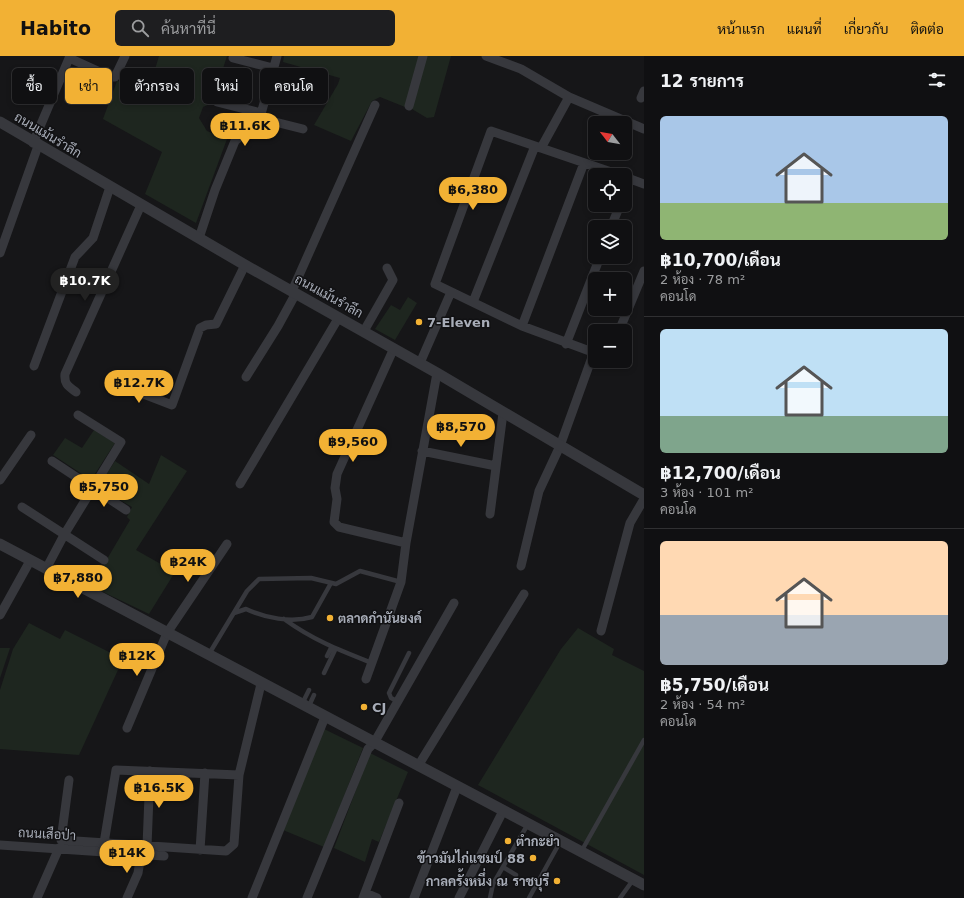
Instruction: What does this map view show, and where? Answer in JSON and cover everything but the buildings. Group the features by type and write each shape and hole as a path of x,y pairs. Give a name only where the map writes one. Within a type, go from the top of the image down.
{"street":[{"path":"0,253 36,144 69,57 111,77 115,77 125,56"},
{"path":"233,58 273,68 276,56"},
{"path":"409,106 423,56"},
{"path":"486,56 521,69 568,97 644,129"},
{"path":"473,302 538,147 568,97"},
{"path":"224,104 303,130"},
{"path":"198,238 215,190 235,141 256,123 263,104"},
{"path":"246,377 278,326 375,105"},
{"name":"ถนนแม้นรำลึก","path":"0,122 245,265 420,363 644,495"},
{"path":"588,355 522,326 435,284 491,132 599,168"},
{"path":"522,326 584,163"},
{"path":"632,180 644,184"},
{"path":"34,366 75,257 93,238 110,187"},
{"path":"76,392 67,386 64,380 65,374 141,205"},
{"path":"566,344 597,264"},
{"path":"115,383 172,405 200,328 206,325 216,324 245,265"},
{"path":"364,331 393,280 387,268"},
{"path":"622,324 644,271"},
{"path":"420,363 451,292"},
{"path":"240,484 339,317"},
{"path":"394,348 336,474 335,488 337,499 334,522 339,527 406,543"},
{"path":"521,566 539,491 560,446 589,368"},
{"path":"366,679 401,582 406,543 437,373"},
{"path":"490,514 504,413"},
{"path":"46,569 64,535 121,442 78,415"},
{"path":"0,480 31,435"},
{"path":"422,451 496,466"},
{"path":"52,461 126,510"},
{"path":"601,631 630,523 644,499"},
{"path":"22,507 104,560"},
{"path":"0,544 304,707 644,885"},
{"path":"127,728 167,633 227,544"},
{"path":"0,615 30,561"},
{"path":"418,766 524,594"},
{"path":"306,898 368,749 374,743 454,603"},
{"path":"70,780 62,840 226,851 234,844 239,775 261,684"},
{"path":"252,898 325,717"},
{"path":"104,843 116,770 239,775"},
{"path":"147,846 150,771"},
{"path":"200,850 205,773"},
{"path":"414,898 457,787"},
{"path":"378,898 364,895 399,803"},
{"path":"459,898 503,811"},
{"name":"ถนนเสือป่า","path":"0,845 164,856"},
{"path":"37,898 59,848"},
{"path":"127,898 138,873 140,854"}],"lane":[{"path":"208,655 243,598 259,579 311,578 336,584 360,571 401,582"},
{"path":"234,613 246,609 258,614 284,619 302,620 312,617 331,583"},
{"path":"243,598 249,610"},
{"path":"284,619 333,649 372,663"},
{"path":"327,656 333,649"},
{"path":"324,673 333,649"},
{"path":"397,701 391,698 389,693 409,654"},
{"path":"304,707 309,690"},
{"path":"304,707 314,695"},
{"path":"581,852 644,740"},
{"path":"490,898 493,884 528,824"},
{"path":"529,898 560,841"},
{"path":"503,867 516,875"},
{"path":"620,898 633,880"}],"shaded area":[{"path":"159,56 227,56 223,68 202,68 202,104 210,104 203,107 199,118 207,131 227,139 196,223 145,194 162,152 103,119 109,104 112,104 112,95 117,81 120,81 120,104 194,104 194,68 155,68"},
{"path":"284,56 419,56 405,107 380,97 372,101 351,141 314,125 326,104 328,104 328,101 340,78 328,75 328,68 304,68 283,62"},
{"path":"425,56 451,56 434,117 427,118 412,109"},
{"path":"408,297 417,303 395,340 375,329 391,305 400,310"},
{"path":"94,430 115,443 91,480 53,455 65,438 82,448"},
{"path":"161,455 187,471 136,550 175,572 149,614 97,589 105,574 100,571 130,520 127,517 132,507 98,487 115,461 149,484"},
{"path":"29,623 60,639 65,630 123,659 79,755 0,749 0,690 13,649"},
{"path":"578,628 614,649 612,655 644,671 644,875 478,785 561,649"},
{"path":"0,648 10,648 0,678"},
{"path":"322,728 363,748 324,847 283,830"},
{"path":"370,753 408,772 379,842 372,839 365,862 334,848"}],"place":[{"name":"7-Eleven","path":"419,322"},
{"name":"ตลาดกำนันยงค์","path":"330,618"},
{"name":"CJ","path":"364,707"},
{"name":"ตำกะยำ","path":"508,841"},
{"name":"ข้าวมันไก่แชมป์ 88","path":"533,858"},
{"name":"กาลครั้งหนึ่ง ณ ราชบุรี","path":"557,881"}]}
